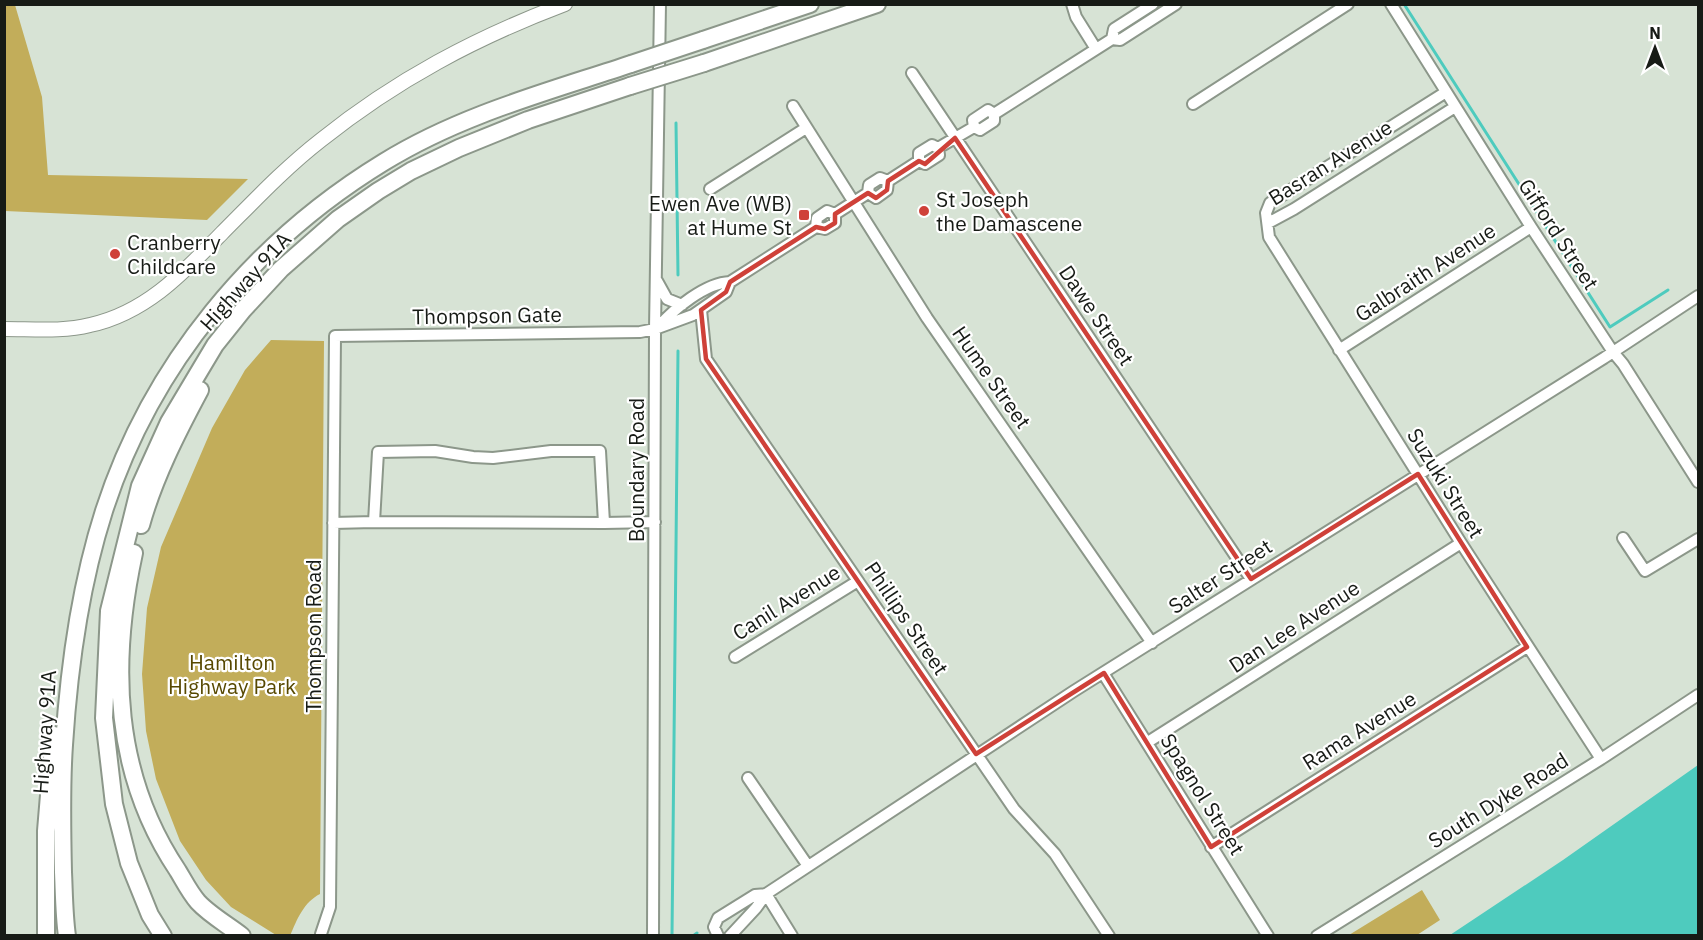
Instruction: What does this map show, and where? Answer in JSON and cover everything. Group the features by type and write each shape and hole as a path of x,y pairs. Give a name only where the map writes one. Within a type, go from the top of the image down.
{"highway":[{"name":"Highway 91A","path":"67,936 61,797 70,671 83,593 104,512 122,463 149,405 180,354 204,321 232,287 282,237 340,190 385,161 427,138 513,103 810,4"},
{"name":"Highway 91A","path":"163,936 150,915 129,863 114,804 104,718 109,611 140,486 175,412 215,345 243,310 281,269 329,227 378,191 411,171 479,139 528,120 877,4"},
{"path":"242,936 198,902 160,845 143,807 131,768 123,725 119,684 125,606 133,555 143,519 154,486 182,425 243,310"},
{"path":"46,936 46,831 50,771 57,705 70,671"}],"main road":[{"path":"4,329 90,326 140,305 177,278 278,178 318,142 361,109 460,49 518,22 565,4"}],"street":[{"name":"Boundary Road","path":"653,936 660,4"},
{"path":"1072,4 1076,17 1096,49"},
{"path":"1112,39 1114,29 1153,4"},
{"path":"656,329 671,312 717,282 730,282 816,226 825,229 834,223 835,214 868,193 876,198 888,190 888,181 919,161 925,164 939,155 938,148 974,127 980,130 994,121 994,114 1112,39 1120,40 1176,4"},
{"path":"1192,104 1348,4"},
{"name":"Gifford Street","path":"1391,4 1531,226 1698,482"},
{"name":"Dawe Street","path":"912,73 1251,579"},
{"name":"Basran Avenue","path":"1446,92 1270,203 1266,213 1268,223 1294,209 1455,107"},
{"name":"Hume Street","path":"793,106 927,318 1152,644"},
{"path":"710,189 806,128"},
{"name":"Suzuki Street","path":"1268,223 1269,237 1339,350 1527,647 1601,759"},
{"name":"Galbraith Avenue","path":"1339,350 1531,226"},
{"path":"657,280 667,299 682,305"},
{"name":"Thompson Gate","path":"334,336 640,332 656,329 693,315 726,292 730,282"},
{"name":"Salter Street","path":"730,936 766,894 976,754 1698,296"},
{"name":"Phillips Street","path":"700,310 706,359 1014,809 1055,854 1109,936"},
{"name":"Thompson Road","path":"321,934 330,907 334,336"},
{"path":"374,522 378,452 435,451 493,458 551,451 600,452 604,523"},
{"path":"333,523 655,522"},
{"path":"1623,538 1645,571 1698,539"},
{"name":"Dan Lee Avenue","path":"1148,742 1461,543"},
{"name":"Canil Avenue","path":"735,657 858,581"},
{"name":"Rama Avenue","path":"1212,847 1527,647"},
{"name":"Spagnol Street","path":"1103,674 1148,742 1268,936"},
{"name":"South Dyke Road","path":"1317,936 1601,759 1698,695"},
{"path":"748,778 808,866"},
{"path":"766,894 792,936"},
{"name":"Salter Street","path":"718,936 714,927 718,918 755,895 766,894"}],"highlighted area":[{"path":"955,138 1251,579 1418,474 1527,647 1211,847 1104,673 976,754 706,359 701,310 726,292 730,282 816,227 825,229 835,223 835,214 868,193 876,198 887,190 888,181 919,161 925,164"}],"green space":[{"path":"5,4 15,5 42,97 48,175 248,179 207,220 5,211"},
{"name":"Hamilton Highway Park","path":"271,340 324,341 320,894 305,906 290,936 276,935 231,907 206,880 180,841 156,779 146,731 142,674 147,608 161,547 212,428 245,370"},
{"path":"1422,890 1440,920 1417,935 1349,935"}],"water":[{"path":"1698,765 1698,935 1450,935 1563,860"}],"waterway":[{"path":"1404,4 1610,327 1668,290"},
{"path":"676,123 678,275"},
{"path":"672,936 678,351"},
{"path":"693,936 697,933"}],"place":[{"name":"St Joseph the Damascene","path":"924,211"},
{"name":"Ewen Ave (WB) at Hume St","path":"804,215"},
{"name":"Cranberry Childcare","path":"115,254"}]}
